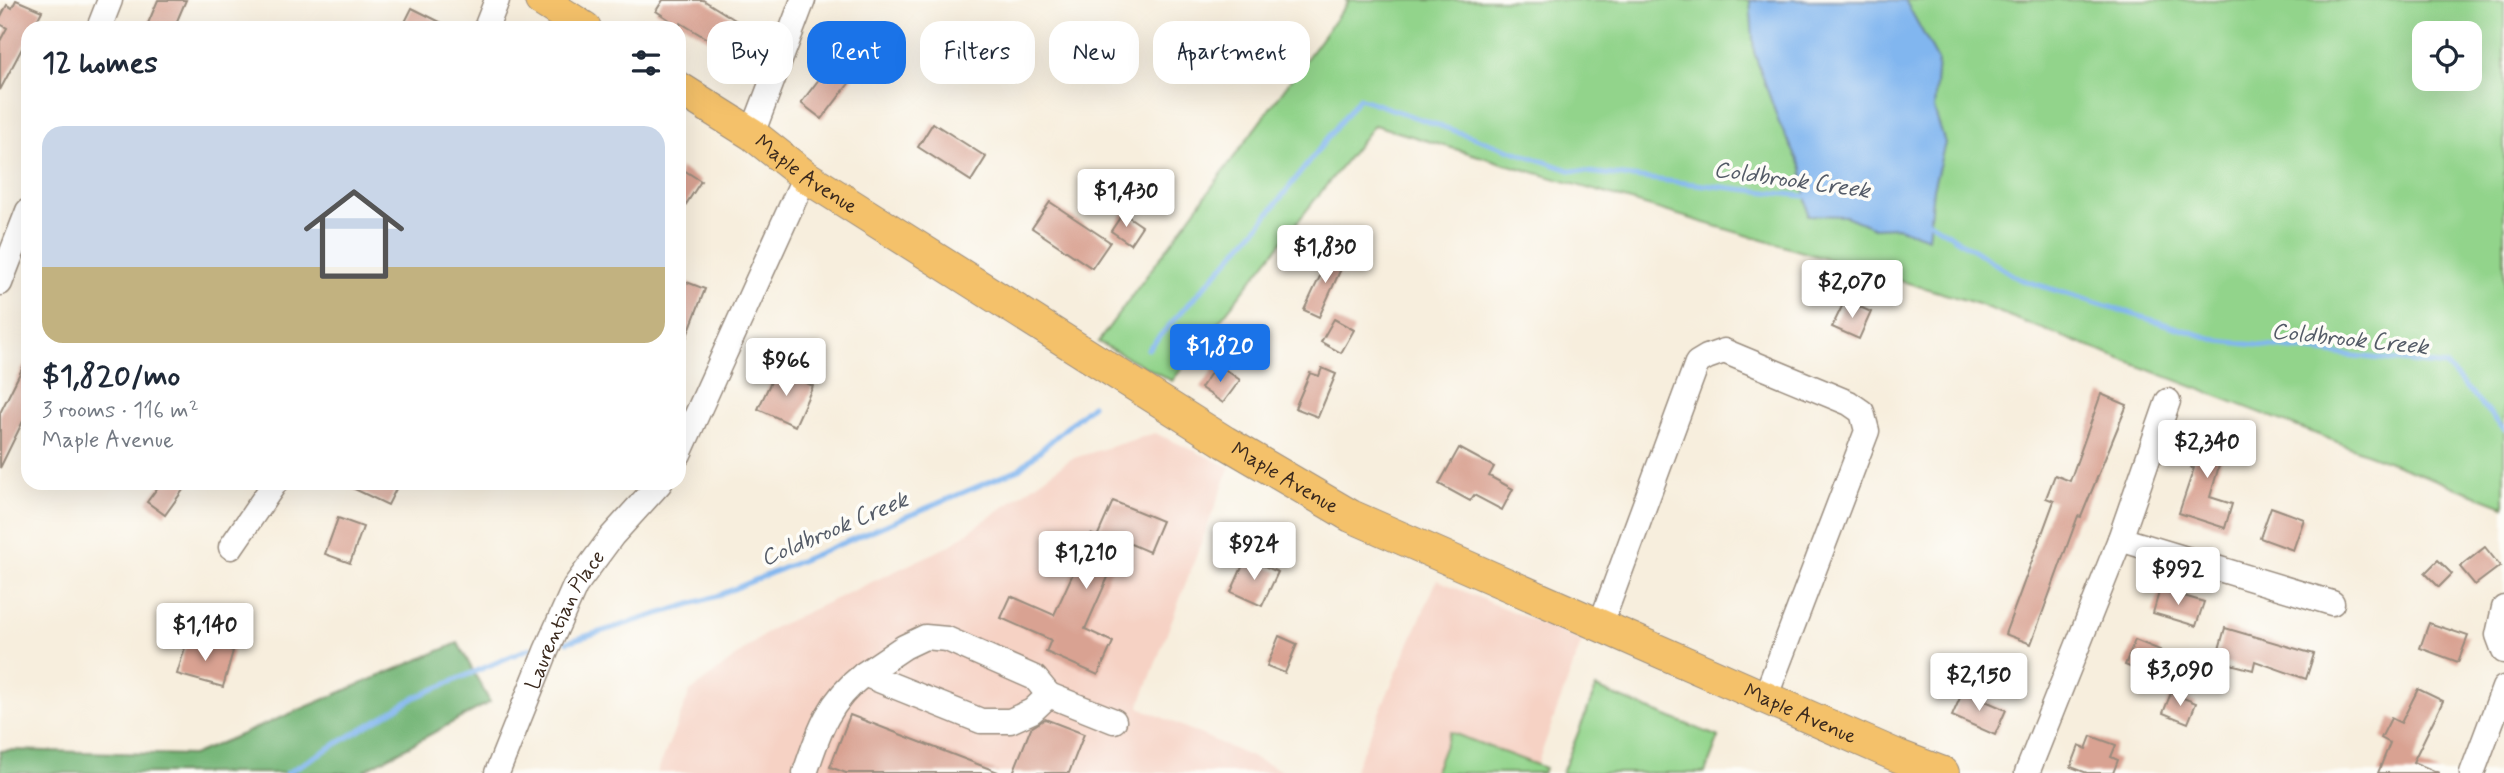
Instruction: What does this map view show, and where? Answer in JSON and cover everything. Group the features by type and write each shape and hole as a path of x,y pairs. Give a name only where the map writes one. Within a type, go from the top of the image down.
{"main road":[{"path":"541,0 574,21"},
{"name":"Maple Avenue","path":"686,92 752,134 805,176 1225,442 1351,516 1765,698 1895,765 1943,773"}],"street":[{"path":"102,21 110,0"},
{"path":"489,21 497,0"},
{"path":"752,134 803,0"},
{"path":"686,439 805,176"},
{"path":"0,282 21,229"},
{"path":"1600,626 1697,363 1707,356 1724,351 1849,403 1862,412 1867,431 1765,698"},
{"path":"2027,773 2120,539 2168,401"},
{"path":"232,547 270,490"},
{"name":"Laurentian Place","path":"497,773 575,586 612,536 654,490"},
{"path":"2120,539 2332,603"},
{"path":"2504,608 2498,635 2504,651"},
{"path":"805,773 818,732 831,707 846,688 904,647 925,637 947,639 1035,678 1049,695 1114,721"},
{"path":"864,674 981,721 1010,721 1032,711 1049,695"},
{"path":"2472,773 2504,688"}],"shaded area":[{"path":"1155,433 1230,467 1139,707 1287,773 657,773 690,692 773,628 949,546 1071,459"},
{"path":"1437,580 1582,641 1534,773 1353,773"}],"green space":[{"path":"1346,0 2504,0 2504,506 1972,302 1374,125 1172,381 1098,342 1288,84 1310,84 1310,54 1348,2"},
{"path":"458,643 490,702 365,770 372,773 0,773 0,751 10,750 192,755"},
{"path":"1596,688 1719,737 1705,773 1562,773"},
{"path":"1450,732 1545,768 1543,773 1434,773"}],"water":[{"path":"1750,0 1905,0 1938,60 1934,109 1945,143 1933,189 1928,238 1897,227 1874,228 1846,216 1808,215 1802,168 1779,123 1754,52"}],"building":[{"path":"16,0 42,11 37,21 21,21 21,50 0,90 0,41 7,28 0,24 0,18 7,5 12,8"},
{"path":"158,0 186,0 177,21 149,21"},
{"path":"663,0 703,0 737,21 707,21 707,39 686,26 686,21 671,21 656,11"},
{"path":"412,8 438,21 406,21"},
{"path":"815,84 848,84 822,119 801,103"},
{"path":"933,123 986,157 971,181 918,147"},
{"path":"686,171 701,181 686,204"},
{"path":"1050,202 1110,242 1092,268 1032,228"},
{"path":"1123,213 1142,226 1130,244 1111,231"},
{"path":"1331,253 1345,260 1319,317 1304,310"},
{"path":"686,282 705,289 686,338"},
{"path":"1845,300 1871,312 1859,339 1832,327"},
{"path":"1334,319 1354,330 1341,353 1321,342"},
{"path":"1217,364 1240,380 1223,403 1201,388"},
{"path":"1322,368 1336,374 1318,417 1295,408 1310,373 1319,376"},
{"path":"777,369 813,386 795,426 758,409"},
{"path":"21,371 21,425 0,468 0,413"},
{"path":"2101,394 2127,405 2081,517 2078,516 2031,644 2005,634 2054,501 2046,498 2055,475 2070,481"},
{"path":"2204,424 2229,431 2210,497 2232,504 2225,528 2179,513 2194,468 2191,468"},
{"path":"1459,448 1494,467 1489,476 1513,489 1502,510 1474,495 1470,501 1439,484"},
{"path":"156,490 183,490 165,515 147,502"},
{"path":"357,490 396,490 388,505"},
{"path":"1113,501 1162,521 1149,552 1124,541 1085,629 1113,642 1098,675 1046,652 1051,640 1001,618 1011,596 1054,615 1091,534 1097,537"},
{"path":"2271,507 2304,519 2293,550 2260,538"},
{"path":"338,518 363,527 350,563 325,554"},
{"path":"2485,547 2500,566 2475,585 2460,567"},
{"path":"1246,558 1278,572 1262,606 1231,592"},
{"path":"2438,560 2452,574 2439,587 2425,573"},
{"path":"2160,589 2204,602 2196,626 2153,613"},
{"path":"2429,623 2468,636 2458,662 2420,648"},
{"path":"2225,628 2314,654 2306,679 2255,661 2253,670 2216,660"},
{"path":"1279,636 1297,644 1285,673 1267,666"},
{"path":"188,638 233,651 223,687 177,674"},
{"path":"2135,640 2160,650 2149,675 2125,665"},
{"path":"2418,689 2443,701 2413,762 2439,773 2378,773 2390,743 2381,738 2391,718 2401,723"},
{"path":"1963,691 2006,710 1995,735 1952,716"},
{"path":"2171,693 2196,703 2188,723 2163,713"},
{"path":"850,715 998,773 846,773 830,767"},
{"path":"1045,719 1084,734 1069,773 1013,773 1031,728"},
{"path":"2091,736 2116,745 2111,757 2118,760 2113,773 2087,773 2071,767 2079,746 2086,749"}],"waterway":[{"name":"Coldbrook Creek","path":"1148,349 1258,227 1359,98 1569,170 1813,197"},
{"name":"Coldbrook Creek","path":"1925,219 2019,279 2220,341 2446,366 2504,429"},
{"name":"Coldbrook Creek","path":"567,642 717,596 1019,469 1092,405"},
{"name":"Coldbrook Creek","path":"287,773 416,697 530,648"}]}
